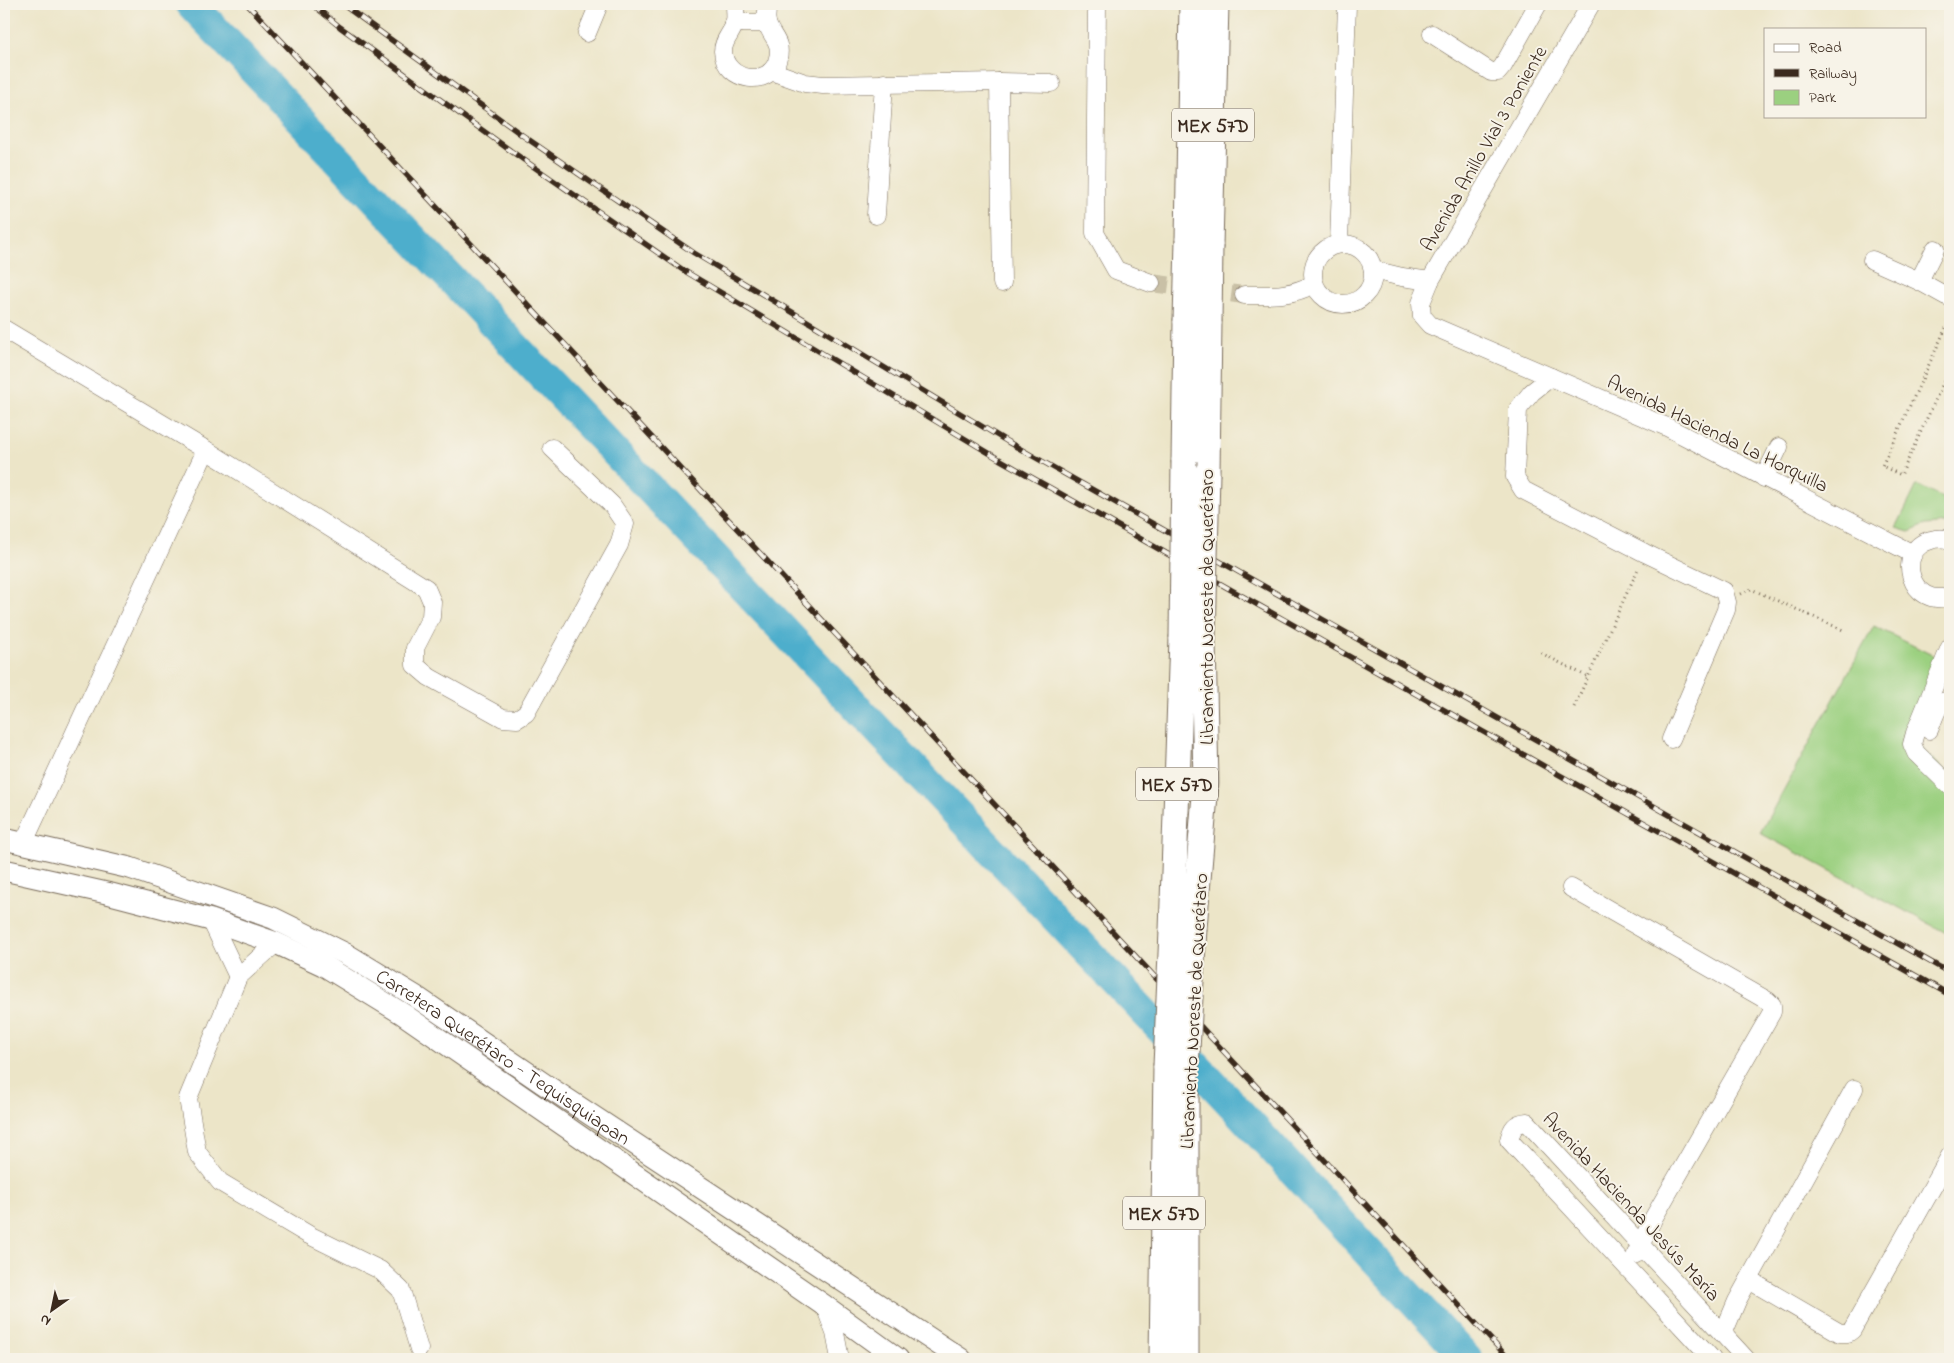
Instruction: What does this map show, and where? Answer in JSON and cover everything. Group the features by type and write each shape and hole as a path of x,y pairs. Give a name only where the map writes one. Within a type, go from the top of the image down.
{"highway":[{"name":"Libramiento Noreste de Querétaro","path":"1162,1359 1183,929 1192,639 1207,473 1198,322 1199,243 1192,4"},
{"name":"Libramiento Noreste de Querétaro","path":"1199,243 1216,4"},
{"name":"Libramiento Noreste de Querétaro","path":"1192,639 1184,461 1198,322"},
{"name":"Libramiento Noreste de Querétaro","path":"1176,1067 1186,1359"}],"main road":[{"name":"Carretera Querétaro - Tequisquiapan","path":"14,840 130,868 273,918 346,954 415,996 544,1084 961,1359"},
{"name":"Carretera Querétaro - Tequisquiapan","path":"4,870 111,894 211,920 276,943 323,965 403,1014 825,1306 898,1359"}],"street":[{"path":"587,33 599,4"},
{"path":"735,4 734,23 726,37 723,50 726,63 734,73 746,78 760,78 771,71 778,60 779,46 767,23 768,4"},
{"path":"1097,4 1095,234 1116,270 1151,283"},
{"path":"1339,243 1347,4"},
{"path":"1432,34 1491,72 1498,72 1538,4"},
{"name":"Avenida Anillo Vial 3 Poniente","path":"1422,316 1422,303 1430,281 1591,4"},
{"path":"734,23 767,23"},
{"path":"771,71 805,83 823,85 1051,83"},
{"path":"999,82 1002,282"},
{"path":"876,215 884,83"},
{"path":"1339,243 1351,244 1362,250 1370,258 1373,270 1372,282 1367,292 1358,300 1347,304 1335,303 1324,298 1314,284 1314,265 1319,255 1328,247 1339,243"},
{"path":"1919,281 1935,249"},
{"path":"1872,260 1919,281 1946,296 1950,296"},
{"path":"1373,270 1430,281"},
{"path":"1244,295 1283,295 1299,292 1314,284"},
{"name":"Avenida Hacienda La Horquilla","path":"1422,316 1430,325 1667,427 1912,554"},
{"path":"4,329 206,450 426,588 432,602 431,617 415,648 415,665 429,677 503,718 517,719 526,713 619,546 625,524 612,505 552,448"},
{"path":"1551,377 1532,392 1518,409 1515,476 1523,490 1645,553 1724,590 1727,602 1726,610 1671,739"},
{"path":"1764,478 1779,447"},
{"path":"14,840 206,450"},
{"path":"1950,540 1937,538 1918,546 1912,554 1910,564 1913,582 1919,590 1936,598 1950,596"},
{"path":"1950,647 1912,744 1916,753 1950,786"},
{"path":"1929,730 1940,704 1945,700 1950,700"},
{"path":"1571,888 1768,1000 1772,1005 1772,1012 1654,1217 1628,1267"},
{"path":"211,920 238,977"},
{"path":"276,943 238,977 188,1098 197,1152 220,1182 308,1235 380,1270 401,1290 419,1349"},
{"path":"1723,1334 1749,1280 1854,1089"},
{"name":"Avenida Hacienda Jesús María","path":"1712,1359 1509,1140 1511,1130 1519,1123 1528,1122 1746,1359"},
{"path":"1749,1280 1840,1333 1848,1333 1852,1330 1950,1156"},
{"path":"825,1306 835,1333 840,1359"}],"path":[{"path":"1950,320 1882,466 1900,475 1950,368"},
{"path":"1574,707 1645,553"},
{"path":"1727,602 1751,589 1843,630"},
{"path":"1541,653 1588,677"}],"green space":[{"path":"1917,485 1950,502 1950,523 1926,525 1909,532 1896,528"},
{"path":"1874,626 1944,661 1909,738 1950,775 1950,935 1760,833"}],"waterway":[{"path":"191,4 1227,1099 1467,1359"}],"tunnel":[{"path":"1151,283 1244,295"}],"railway":[{"path":"247,4 1038,851 1509,1359"},
{"path":"312,4 340,27 511,151 683,270 999,459 1950,995"},
{"path":"342,4 522,135 694,253 1008,442 1950,973"}]}
